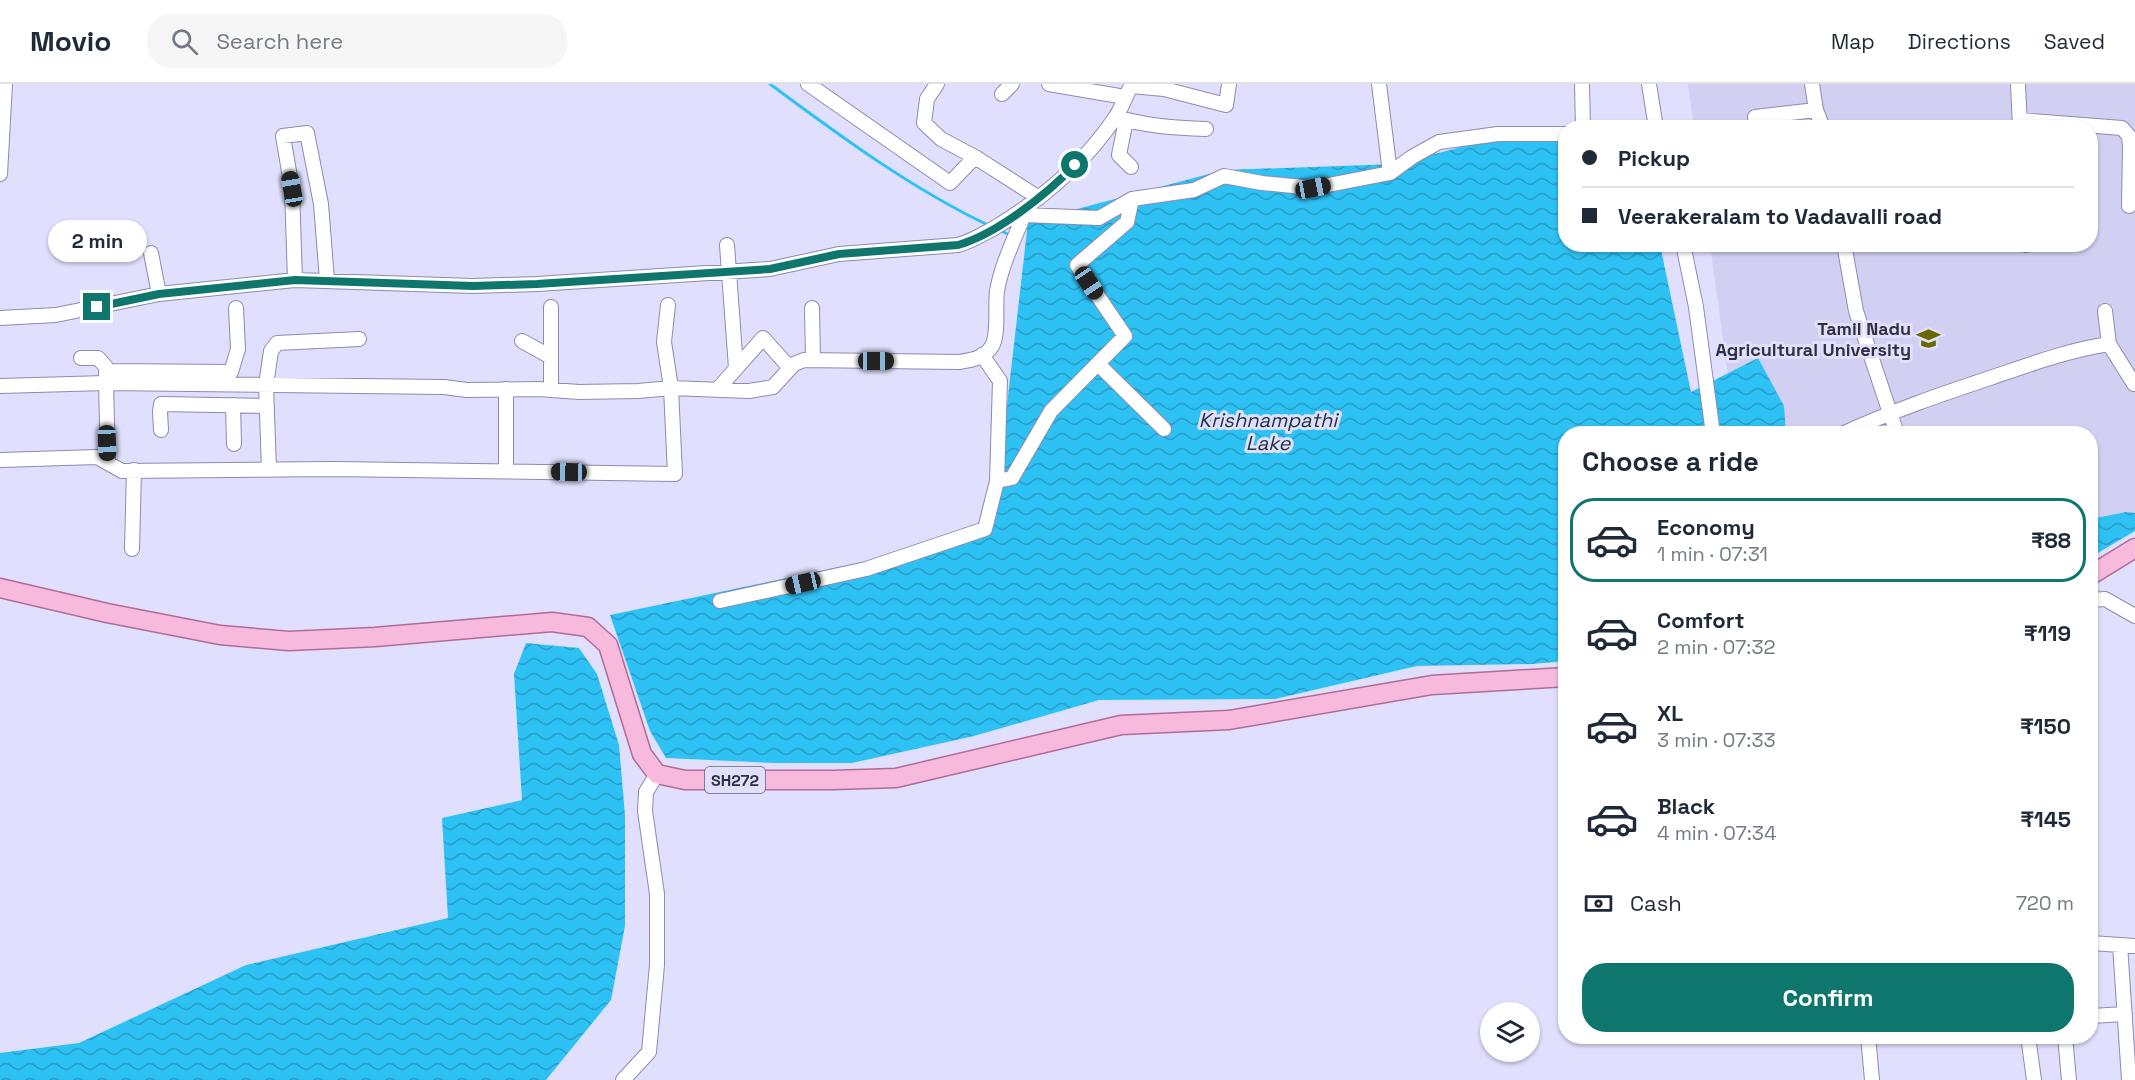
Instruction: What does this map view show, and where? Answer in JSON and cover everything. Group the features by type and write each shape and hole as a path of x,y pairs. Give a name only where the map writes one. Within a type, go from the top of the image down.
{"main road":[{"path":"2098,570 2135,548"},
{"path":"0,588 107,613 220,635 289,641 375,637 552,622 588,627 608,645 619,674 642,754 657,774"},
{"name":"SH272","path":"657,774 685,780 896,778 1121,724 1229,720 1432,685 1558,677"}],"street":[{"path":"0,174 5,84"},
{"path":"808,84 950,183 975,157"},
{"path":"937,84 927,99 924,123 941,139 975,157 1024,212 1099,218 1132,199 1194,190 1224,176 1262,183 1313,188 1390,173 1439,142 1498,134 1558,134"},
{"path":"1049,84 1164,89 1226,105 1229,84"},
{"path":"1379,84 1390,173"},
{"path":"1582,84 1583,120"},
{"path":"1650,84 1655,120"},
{"path":"1812,84 1820,120"},
{"path":"2019,84 2020,120"},
{"path":"1129,89 1121,118 1119,155 1131,167"},
{"path":"1756,120 1755,117 1816,110"},
{"path":"1121,118 1158,127 1206,129"},
{"path":"0,318 56,315 159,294 295,280 473,286 537,284 770,269 839,254 958,245 972,242 1024,212 1061,179 1121,118"},
{"path":"2098,127 2122,128 2129,136 2129,206"},
{"path":"295,280 292,189 283,136 307,133 321,204 327,280"},
{"path":"997,481 1012,478 1051,411 1125,336 1077,265 1127,222 1132,199"},
{"path":"106,377 266,385 614,392 671,388 749,391 772,387 794,364 804,360 959,362 978,358 993,344 997,291 1005,261 1024,212"},
{"path":"727,245 736,368"},
{"path":"1685,252 1696,307 1712,426"},
{"path":"1845,252 1856,311 1894,426"},
{"path":"151,253 159,294"},
{"path":"0,460 97,457 122,471 506,471 675,474 671,388 664,342 668,304"},
{"path":"551,307 551,390"},
{"path":"0,386 106,377 231,372 238,349 236,308"},
{"path":"812,308 813,360"},
{"path":"2104,311 2109,344 2134,384"},
{"path":"717,390 763,338 790,368"},
{"path":"269,470 266,385 271,351 278,343 359,339"},
{"path":"522,341 551,357"},
{"path":"1859,426 1890,412 2085,347 2109,344"},
{"path":"720,601 866,569 985,529 997,481 1000,381 982,355"},
{"path":"81,358 98,357 106,368 108,464"},
{"path":"1098,364 1164,429"},
{"path":"506,389 506,471"},
{"path":"161,430 161,404 267,406"},
{"path":"233,405 234,444"},
{"path":"132,549 134,470"},
{"path":"2098,600 2105,599 2135,616"},
{"path":"623,1080 649,1052 657,966 657,894 645,811 646,792 657,774"},
{"path":"2098,943 2135,946"},
{"path":"2120,945 2129,1080"},
{"path":"2098,1016 2125,1014"},
{"path":"1869,1044 1872,1080"},
{"path":"2029,1044 2034,1080"},
{"path":"2066,1044 2069,1080"}],"shaded area":[{"name":"Tamil Nadu Agricultural University","path":"1688,84 2135,84 2135,515 2098,539 2098,426 1735,426 1711,252 2098,252 2098,120 1693,120"}],"water":[{"name":"Krishnampathi Lake","path":"1491,139 1558,140 1558,252 1661,252 1691,392 1758,358 1784,406 1785,426 1558,426 1558,662 1417,666 1275,699 1099,700 974,736 852,763 775,763 666,758 650,731 610,615 968,540 997,492 1028,222 1224,170 1397,164"},
{"path":"2126,512 2135,513 2135,531 2098,553 2098,518"},
{"path":"526,643 579,648 597,674 619,745 625,815 625,926 611,1000 546,1080 0,1080 0,1053 79,1043 246,965 448,918 442,818 522,800 514,674"}],"waterway":[{"path":"770,84 905,179 990,226"},
{"path":"999,230 1012,236"}],"place":[{"name":"Tamil Nadu Agricultural University","path":"1929,339"}],"route":[{"path":"97,307 159,294 303,279 473,286 537,284 770,269 839,254 958,245 972,242 1027,207 1075,165"}]}
